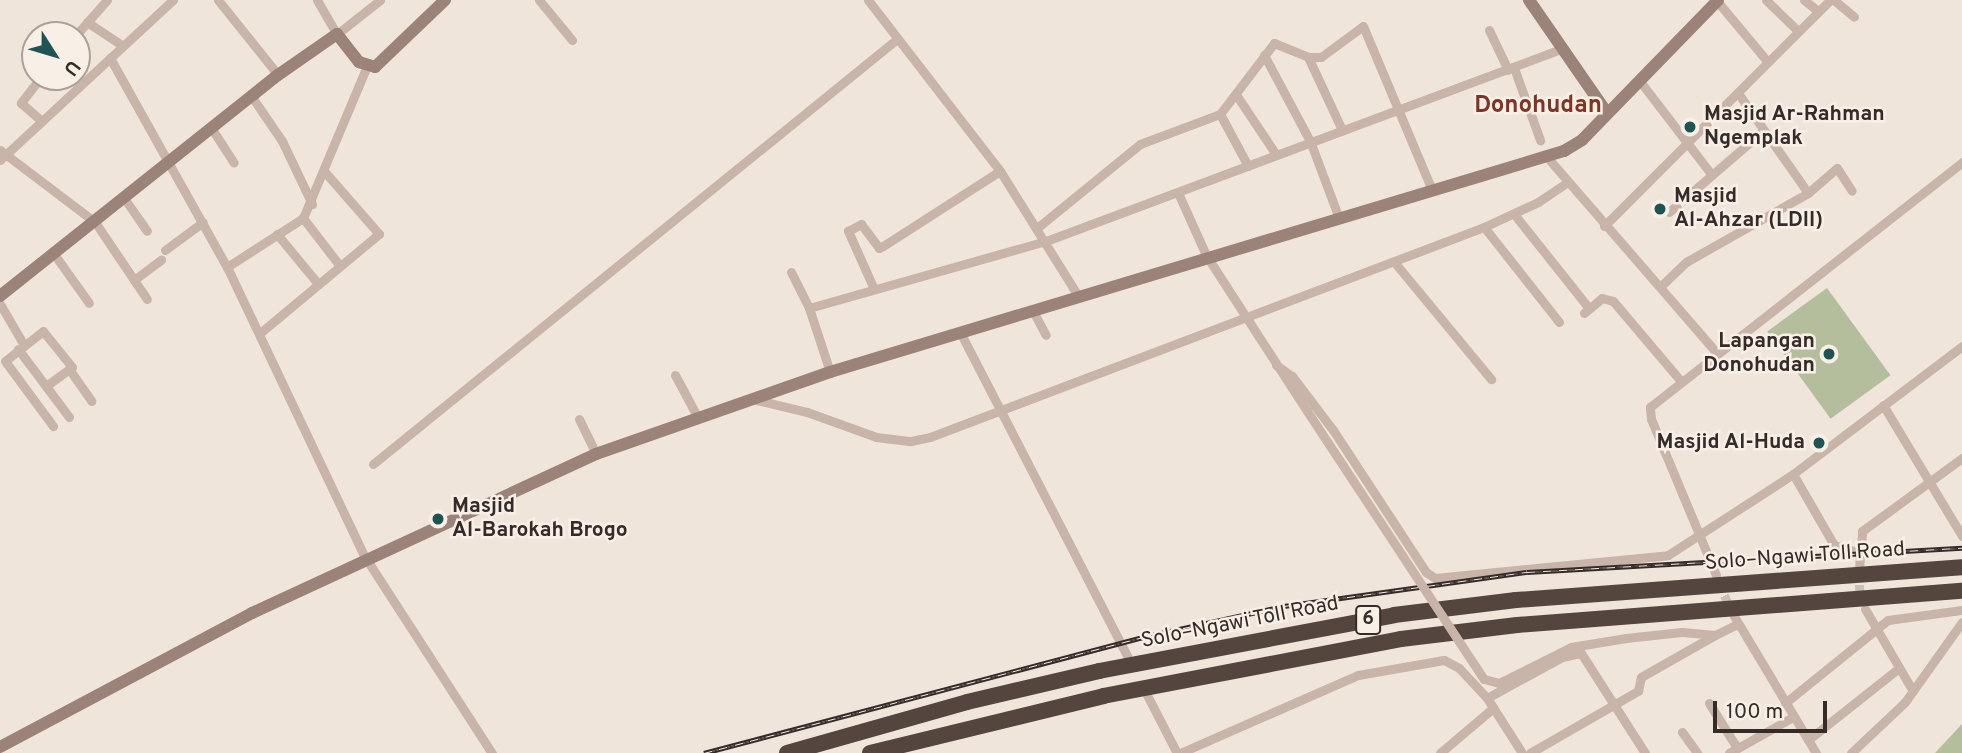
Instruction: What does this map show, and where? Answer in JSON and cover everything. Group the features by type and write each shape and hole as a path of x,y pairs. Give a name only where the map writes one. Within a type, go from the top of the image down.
{"highway":[{"name":"Solo–Ngawi Toll Road","path":"787,753 967,702 1072,677 1394,615 1516,600 1962,567"},
{"name":"6","path":"870,753 1103,695 1401,639 1517,625 1962,591"}],"main road":[{"path":"0,296 278,75 337,34 349,52 367,66 387,59 445,0"},
{"path":"1529,0 1607,113"},
{"path":"0,747 365,557 596,454 746,398 1033,311 1206,255 1546,157 1574,146 1718,0"}],"street":[{"path":"88,21 107,0"},
{"path":"147,299 95,222 2,155 173,0"},
{"path":"218,0 278,75"},
{"path":"317,0 337,34 380,0"},
{"path":"539,0 572,40"},
{"path":"868,0 1000,171 1046,241 1077,295"},
{"path":"1718,0 1767,61"},
{"path":"1766,0 1798,31"},
{"path":"1804,0 1818,12"},
{"path":"1604,226 1767,61 1832,0 1854,18"},
{"path":"91,25 123,46"},
{"path":"1037,228 1140,144 1220,114 1237,96 1264,55 1277,42 1308,57 1332,52 1363,26 1432,190"},
{"path":"1489,30 1511,69 1540,140"},
{"path":"373,464 897,38"},
{"path":"809,308 1046,241 1179,195 1275,153 1561,49"},
{"path":"1264,55 1310,141 1339,218"},
{"path":"1308,57 1342,130"},
{"path":"110,58 168,165 204,222 260,333 365,557 419,646 492,753"},
{"path":"226,267 303,218 312,204 367,66"},
{"path":"1639,80 1711,174"},
{"path":"30,91 21,103 42,121"},
{"path":"1738,93 1808,193"},
{"path":"1237,96 1275,153"},
{"path":"252,97 282,141 312,204"},
{"path":"1220,114 1248,166"},
{"path":"212,129 234,163"},
{"path":"1669,212 1764,130"},
{"path":"1546,157 1565,184 1716,352"},
{"path":"1716,575 1649,412 1654,401 1962,162"},
{"path":"1660,287 1686,262 1808,193 1837,168 1852,191"},
{"path":"874,289 848,231 861,224 879,248 883,247 1000,171"},
{"path":"260,333 379,234 325,172"},
{"path":"746,398 807,412 876,437 911,441 1002,411 1244,317 1395,263 1514,214 1565,184"},
{"path":"1179,195 1206,255 1244,317 1483,679 1499,684 1571,647 1682,632 1715,635"},
{"path":"124,198 147,231"},
{"path":"1514,214 1586,310 1602,298 1613,301 1680,380"},
{"path":"303,218 340,266"},
{"path":"166,250 204,222"},
{"path":"1484,227 1559,321"},
{"path":"277,234 318,284"},
{"path":"54,254 89,303"},
{"path":"134,280 161,260"},
{"path":"1395,263 1491,379"},
{"path":"790,272 809,308 830,372"},
{"path":"0,304 21,347 69,417"},
{"path":"1033,311 1046,335"},
{"path":"46,386 72,365 47,332 21,347 5,364 53,426"},
{"path":"960,332 1127,656"},
{"path":"1276,365 1292,376 1333,430 1431,577 1661,557 1699,536 1793,474 1962,346"},
{"path":"69,369 91,401"},
{"path":"675,375 697,416"},
{"path":"1883,405 1962,536"},
{"path":"579,419 596,454"},
{"path":"1859,568 1857,552 1862,531 1962,458"},
{"path":"1793,474 1834,545 1857,552"},
{"path":"1865,609 1879,627 1913,691"},
{"path":"1785,702 1879,627 1903,617 1962,610"},
{"path":"1531,753 1614,702 1638,691 1641,677 1736,620 1816,753"},
{"path":"1851,753 1913,691 1962,622"},
{"path":"1487,698 1576,653 1588,660 1645,753"},
{"path":"1147,695 1179,753 1374,670 1444,660 1459,668 1487,698 1522,753"},
{"path":"1808,740 1899,668"},
{"path":"1709,703 1733,751 1793,717"},
{"path":"1440,753 1493,708"},
{"path":"1682,732 1697,753"}],"green space":[{"name":"Lapangan Donohudan","path":"1827,288 1890,375 1831,419 1767,331"},
{"path":"1961,725 1962,753 1935,753"}],"tunnel":[{"path":"1859,571 1860,602"},
{"path":"1719,583 1732,612"}],"railway":[{"path":"704,753 1152,635 1284,606 1527,572 1962,548"}],"place":[{"name":"Masjid Ar-Rahman Ngemplak","path":"1690,127"},
{"name":"Masjid Al-Ahzar (LDII)","path":"1660,209"},
{"name":"Lapangan Donohudan","path":"1829,354"},
{"name":"Masjid Al-Huda","path":"1819,443"},
{"name":"Masjid Al-Barokah Brogo","path":"438,519"}],"district":[{"name":"Donohudan","path":"1538,107"}]}
